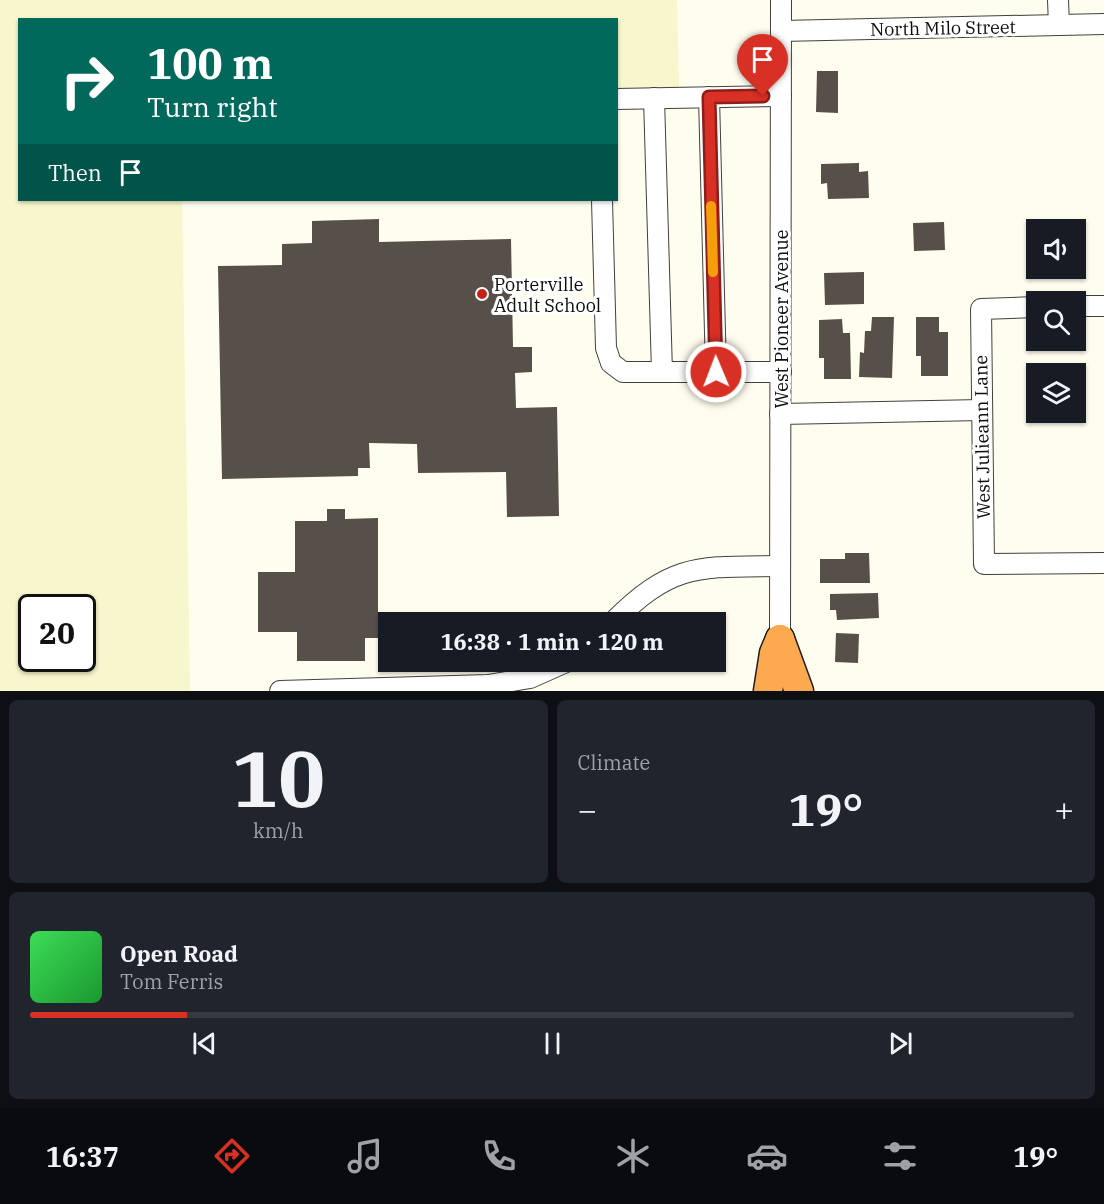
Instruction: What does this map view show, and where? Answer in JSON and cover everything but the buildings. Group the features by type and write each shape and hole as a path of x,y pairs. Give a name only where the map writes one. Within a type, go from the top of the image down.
{"highway":[{"path":"768,691 774,653 780,639"},
{"path":"780,639 799,691"}],"street":[{"name":"West Pioneer Avenue","path":"780,639 781,0"},
{"path":"1058,0 1059,25"},
{"name":"North Milo Street","path":"781,31 1104,24"},
{"path":"618,99 781,96"},
{"path":"709,97 716,372"},
{"path":"654,98 662,372"},
{"path":"602,201 606,348 611,363 622,372 781,372"},
{"path":"1086,306 1104,306"},
{"name":"West Julieann Lane","path":"1026,307 981,309 984,564 1104,563"},
{"path":"780,414 982,410"},
{"path":"625,612 657,584 674,575 720,567 780,566"},
{"path":"280,691 488,685 530,678 544,672"}],"green space":[{"path":"0,0 677,0 679,90 618,91 618,18 18,18 18,201 182,201 190,691 0,691"}],"slow traffic":[{"path":"711,206 713,272"}],"place":[{"name":"Porterville Adult School","path":"482,294"}],"route":[{"path":"716,372 709,97 763,96"}]}
